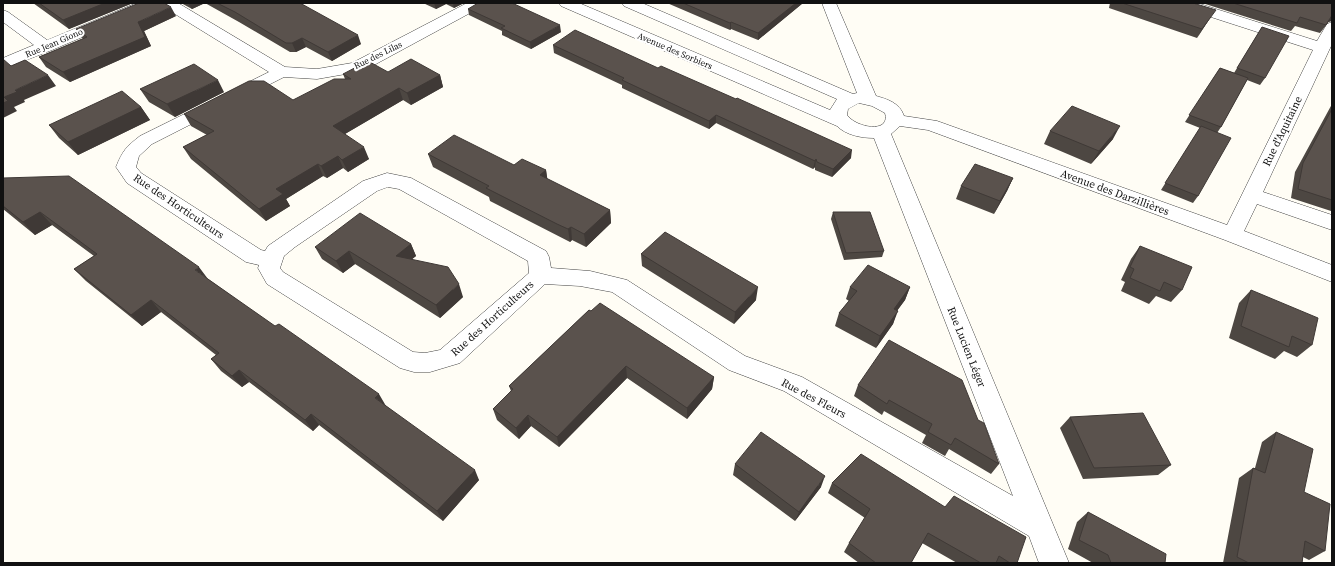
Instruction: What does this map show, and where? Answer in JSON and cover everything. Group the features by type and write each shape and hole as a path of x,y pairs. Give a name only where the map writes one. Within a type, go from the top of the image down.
{"street":[{"name":"Rue Jean Giono","path":"3,64 150,3"},
{"name":"Rue des Lilas","path":"167,3 281,72 317,74 357,67 478,3"},
{"name":"Avenue des Sorbiers","path":"566,3 842,122"},
{"path":"629,3 851,99"},
{"path":"829,3 845,72 868,98"},
{"path":"1182,3 1322,48"},
{"path":"3,15 46,46"},
{"name":"Rue d'Aquitaine","path":"1232,235 1332,27"},
{"name":"Rue des Horticulteurs","path":"271,261 254,256 134,178 126,167 131,153 146,140 281,72"},
{"path":"785,98 845,72"},
{"name":"Rue Lucien Léger","path":"851,99 868,98 885,104 894,114 887,126 1054,563"},
{"path":"851,99 839,106 837,111 842,122 858,131 868,132 887,126"},
{"name":"Avenue des Darzillières","path":"887,126 931,125 1232,235 1332,274"},
{"name":"Rue des Horticulteurs","path":"387,180 404,183 538,257 540,276 452,356 438,362 422,363 408,361 275,278 269,268 271,261 275,252 294,237 370,186 387,180"},
{"path":"1251,195 1332,224"},
{"name":"Rue des Fleurs","path":"540,276 566,275 600,280 619,286 737,363 793,384 1039,526"}],"building":[{"path":"39,3 105,3 63,20"},
{"path":"139,3 164,3 171,7 138,22 145,37 63,72 39,57 87,37 76,29"},
{"path":"217,3 300,3 358,35 328,52 302,38 292,43 286,43 235,12"},
{"path":"478,3 512,3 560,25 530,42 501,28 505,26 468,9"},
{"path":"683,3 796,3 758,33"},
{"path":"1122,3 1193,3 1216,10 1202,29"},
{"path":"1233,3 1332,3 1332,15 1326,25 1300,17 1297,23"},
{"path":"1262,27 1289,36 1265,78 1237,68"},
{"path":"575,30 658,68 661,66 736,99 737,98 852,150 833,169 817,162 816,159 815,161 716,115 709,121 622,80 624,78 553,45"},
{"path":"3,59 11,66 25,60 48,75 15,90 17,92 4,97 8,101 3,103"},
{"path":"411,59 440,75 407,93 399,88 333,126 364,147 342,160 338,156 321,166 318,164 276,189 283,194 259,209 183,147 214,131 184,114 249,81 264,81 293,100 334,79 351,79 343,74 368,61 388,72"},
{"path":"194,64 218,80 167,104 140,89"},
{"path":"1220,68 1248,78 1221,127 1189,115"},
{"path":"122,91 141,107 68,142 49,125"},
{"path":"1072,106 1120,126 1099,151 1050,131"},
{"path":"1332,109 1332,200 1298,189 1303,163"},
{"path":"1201,126 1231,138 1198,196 1165,183"},
{"path":"454,135 514,165 522,159 546,170 540,175 610,210 584,234 571,227 568,229 557,224 486,188 489,186 428,154"},
{"path":"975,164 1013,178 1000,201 961,186"},
{"path":"69,176 199,267 195,270 275,326 279,324 379,394 375,398 475,470 437,511 311,414 305,420 239,370 232,376 211,359 219,353 151,300 131,315 74,269 97,254 40,212 23,222 3,206 3,178"},
{"path":"833,212 870,212 884,251 846,253"},
{"path":"360,213 411,244 396,256 448,267 459,284 436,305 349,251 336,261 315,247"},
{"path":"665,232 758,287 735,312 641,254"},
{"path":"1140,246 1192,267 1182,290 1164,282 1160,291 1130,278 1134,269 1130,267"},
{"path":"868,265 910,287 894,309 898,311 880,336 839,313 857,291 850,287"},
{"path":"1251,290 1318,318 1312,345 1292,336 1289,347 1241,326"},
{"path":"600,303 714,377 687,408 626,366 557,437 528,415 516,428 493,409 513,389 509,386 589,310 591,311"},
{"path":"889,340 962,380 978,420 984,423 999,464 955,438 951,445 928,432 932,424 889,400 887,404 858,385"},
{"path":"1143,413 1171,465 1094,468 1070,417"},
{"path":"761,432 825,476 799,512 735,464"},
{"path":"1276,432 1313,449 1304,492 1330,504 1325,551 1305,541 1302,563 1249,563 1237,557 1253,468 1265,473"},
{"path":"861,454 945,507 954,496 1026,537 1017,563 1010,563 999,556 996,563 981,563 928,533 911,563 876,563 849,543 870,509 832,483"},
{"path":"1088,512 1166,554 1165,563 1111,563 1108,555 1079,540"}]}
